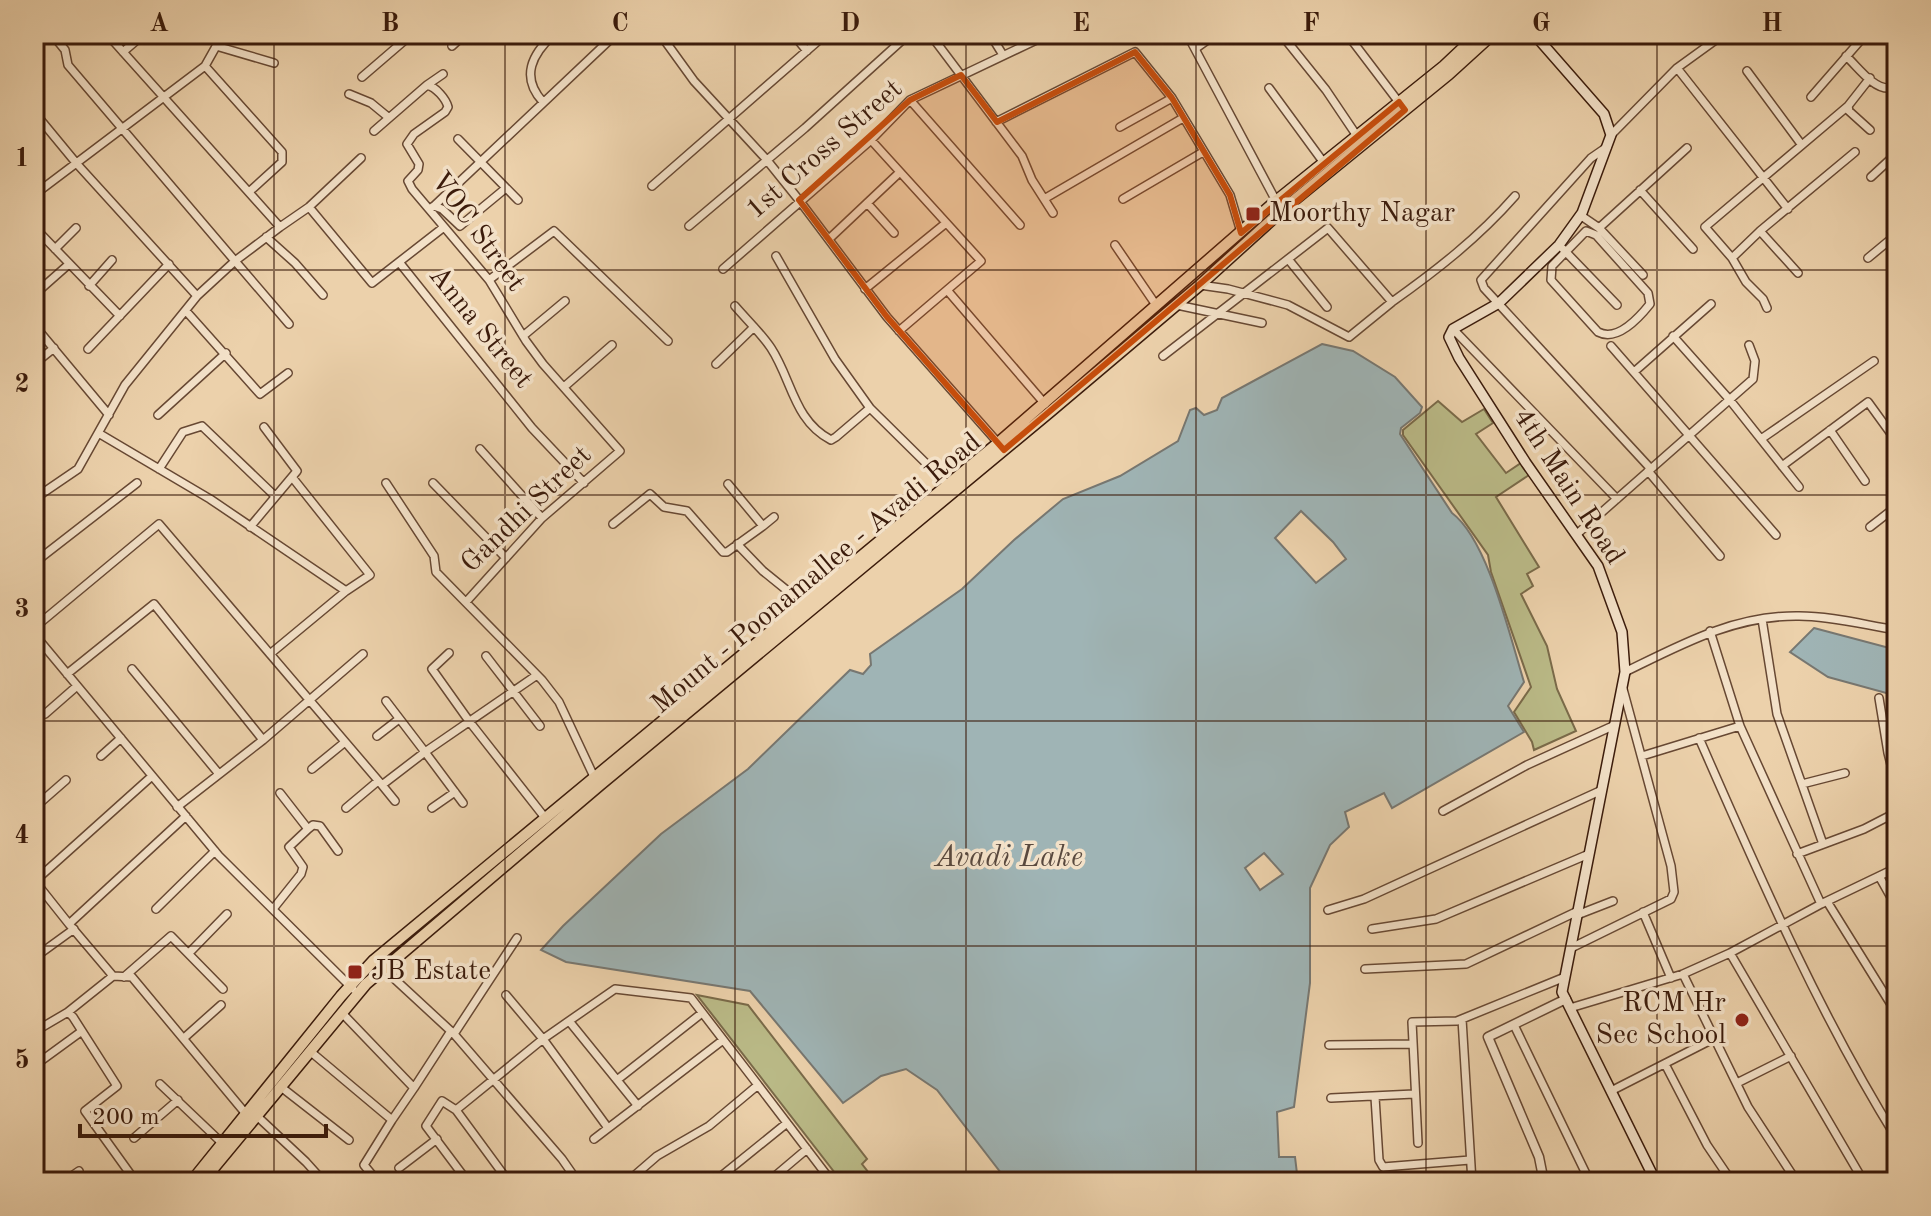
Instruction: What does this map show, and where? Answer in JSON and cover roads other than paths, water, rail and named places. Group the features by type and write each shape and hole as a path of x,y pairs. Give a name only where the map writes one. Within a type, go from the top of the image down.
{"main road":[{"name":"Mount - Poonamallee - Avadi Road","path":"202,1182 342,1013 354,989 384,970 596,782 947,484 1001,447 1045,404 1276,201 1357,136 1402,106 1465,39 1478,34"},
{"name":"Mount - Poonamallee - Avadi Road","path":"191,1182 354,989 374,960 1177,305 1402,106 1493,34"},
{"path":"1453,329 1499,303 1562,248 1596,180 1611,135 1604,114 1534,34"},
{"name":"4th Main Road","path":"1453,329 1449,337 1459,358 1526,463 1598,566 1622,632 1625,672 1562,992 1656,1182"}],"street":[{"path":"52,34 65,50 68,65 289,324"},
{"path":"107,34 280,227"},
{"path":"123,52 144,34"},
{"path":"34,195 205,66 223,34"},
{"path":"362,77 412,34"},
{"path":"452,46 465,34"},
{"path":"543,102 533,87 531,71 536,53 554,34"},
{"path":"431,208 616,34"},
{"path":"660,34 694,81 730,118 799,200 899,331 1001,447"},
{"path":"793,34 807,51"},
{"path":"652,186 826,34"},
{"path":"689,226 909,34"},
{"path":"930,34 1022,156 1032,180 1053,213"},
{"path":"990,34 1003,55"},
{"name":"1st Cross Street","path":"723,269 871,140 910,100 1049,34"},
{"path":"1187,34 1276,201"},
{"path":"1195,49 1216,34"},
{"path":"1281,34 1326,90 1357,136"},
{"path":"1347,34 1402,106"},
{"path":"1611,135 1677,68 1724,34"},
{"path":"1811,97 1866,34"},
{"path":"216,46 274,63"},
{"path":"996,122 1071,87 1135,52 1172,98 1230,195 1241,232"},
{"path":"1846,56 1876,86 1890,88 1897,78"},
{"path":"205,66 282,152 282,162 249,192"},
{"path":"1677,68 1788,209"},
{"path":"1747,71 1801,144"},
{"path":"374,131 443,74"},
{"path":"1767,308 1732,258 1705,227 1848,106 1870,78"},
{"name":"VOC Street","path":"427,85 448,107 414,134 407,144 419,164 418,170 408,181 412,189 489,280 523,336 620,451"},
{"path":"1269,88 1324,163"},
{"path":"349,94 371,103 388,117"},
{"path":"1120,127 1172,98"},
{"path":"910,100 1020,225"},
{"path":"1848,106 1849,111 1870,130"},
{"path":"39,118 197,296"},
{"path":"1044,199 1183,118"},
{"path":"458,139 518,200"},
{"path":"871,140 981,261 899,331"},
{"path":"1607,147 1591,158 1481,277 1484,288 1649,470 1720,556"},
{"path":"1599,228 1687,148"},
{"path":"1123,199 1203,152"},
{"path":"1732,258 1855,152"},
{"path":"1871,177 1897,153"},
{"path":"34,499 78,469 125,385 197,296 235,261 309,207 361,158"},
{"path":"829,239 900,172"},
{"path":"431,208 442,209 460,226 506,188"},
{"path":"1640,190 1693,249"},
{"path":"1200,285 1288,305 1349,337 1486,229 1515,196"},
{"path":"867,203 894,233"},
{"name":"Anna Street","path":"309,207 372,283 399,262 532,428 584,483"},
{"path":"1580,215 1599,228 1643,275"},
{"path":"865,289 946,223"},
{"path":"34,227 120,316"},
{"path":"399,262 444,227"},
{"path":"55,249 76,228"},
{"path":"1163,356 1328,228 1392,302"},
{"path":"489,280 554,231 668,341"},
{"path":"1586,231 1591,232 1648,293 1650,304 1616,335 1607,337 1598,332 1551,280 1552,266 1562,248 1586,231"},
{"path":"1760,231 1798,273"},
{"path":"1868,258 1897,234"},
{"path":"266,237 295,263 323,295"},
{"path":"1115,245 1156,305"},
{"path":"1562,248 1617,305"},
{"path":"776,256 835,359 870,408 947,484"},
{"path":"1288,259 1327,307"},
{"path":"89,286 112,260"},
{"path":"34,295 69,264"},
{"path":"88,349 169,264"},
{"path":"947,290 1045,404"},
{"path":"523,336 565,301"},
{"path":"1634,372 1711,304"},
{"path":"1177,305 1262,323"},
{"path":"735,306 772,350 804,417 821,435 831,440 870,408"},
{"path":"186,311 260,394 288,373"},
{"path":"34,325 109,415"},
{"path":"716,364 754,327"},
{"path":"1453,329 1617,499"},
{"path":"1673,336 1729,399 1799,487"},
{"path":"564,387 612,345"},
{"path":"1577,534 1753,379 1755,361 1749,345"},
{"path":"1611,346 1776,535"},
{"path":"34,364 54,348"},
{"path":"158,415 226,353"},
{"path":"1761,439 1874,361"},
{"path":"1782,466 1868,402 1897,442"},
{"path":"159,469 183,432 202,426 275,496"},
{"path":"250,527 297,471 264,427"},
{"path":"1830,430 1865,481"},
{"path":"100,434 346,591"},
{"path":"480,449 542,518"},
{"name":"Gandhi Street","path":"466,602 542,518 620,451"},
{"path":"270,654 370,575 292,477"},
{"path":"34,563 137,483"},
{"path":"386,483 434,556 436,572 537,675 559,702 596,782"},
{"path":"433,483 506,558"},
{"path":"728,484 763,526"},
{"path":"613,524 650,494 664,507 687,511 723,552 727,552 774,517"},
{"path":"1870,527 1897,506"},
{"path":"34,628 159,524 395,801"},
{"path":"737,544 763,571 805,605"},
{"path":"67,674 154,604 263,740"},
{"path":"1625,672 1710,631 1762,619 1800,616 1897,630"},
{"path":"1762,619 1777,714 1823,844"},
{"path":"1710,631 1740,726 1797,854 1824,904 1897,1014"},
{"path":"34,634 215,851 354,989"},
{"path":"34,650 42,644"},
{"path":"449,653 432,668 469,721 546,819"},
{"path":"177,807 263,740 363,654"},
{"path":"486,656 540,726"},
{"path":"132,669 219,774"},
{"path":"346,808 537,675"},
{"path":"45,714 77,686"},
{"path":"1571,948 1671,899 1674,892 1671,866 1622,687"},
{"path":"1879,698 1897,788"},
{"path":"386,701 463,803"},
{"path":"377,736 399,719"},
{"path":"1443,811 1527,765 1615,725"},
{"path":"1642,756 1740,726"},
{"path":"101,756 121,738"},
{"path":"1699,738 1781,925 1866,1090 1897,1139"},
{"path":"312,769 345,742"},
{"path":"1888,753 1897,751"},
{"path":"1802,784 1845,773"},
{"path":"113,976 34,881 152,776"},
{"path":"34,808 66,780"},
{"path":"1328,910 1364,899 1602,790"},
{"path":"432,808 455,792"},
{"path":"280,793 308,829"},
{"path":"1797,854 1864,829 1897,812"},
{"path":"34,958 186,816"},
{"path":"273,909 301,874 303,867 289,847 308,829 316,824 320,826 338,851"},
{"path":"156,909 215,851"},
{"path":"1372,929 1436,919 1589,854"},
{"path":"1544,1182 1539,1157 1488,1037 1568,1004 1683,974 1896,868"},
{"path":"1879,876 1897,908"},
{"path":"1365,969 1466,964 1578,913 1613,901"},
{"path":"1643,912 1671,978"},
{"path":"190,952 227,914"},
{"path":"124,977 169,936 190,952 223,989"},
{"path":"378,1182 364,1165 517,938"},
{"path":"1730,953 1864,1182"},
{"path":"374,960 453,1033 562,1159 578,1182"},
{"path":"1683,974 1748,1107 1797,1182"},
{"path":"34,1032 68,1012 113,976 132,977 246,1114"},
{"path":"1418,1143 1412,1022 1462,1019 1565,977"},
{"path":"456,1110 543,1039 615,989 691,998 832,1182"},
{"path":"506,995 543,1039 608,1128"},
{"path":"184,1038 221,1005"},
{"path":"68,1012 117,1086 85,1111 136,1182"},
{"path":"342,1013 414,1088"},
{"path":"617,1080 702,1013"},
{"path":"1462,1019 1472,1182"},
{"path":"569,1021 638,1106"},
{"path":"1514,1025 1590,1182"},
{"path":"34,1066 82,1031"},
{"path":"1611,1091 1715,1038"},
{"path":"594,1139 723,1040"},
{"path":"1329,1045 1412,1044"},
{"path":"311,1052 392,1120"},
{"path":"1737,1083 1791,1056"},
{"path":"1665,1064 1707,1145 1732,1182"},
{"path":"160,1084 222,1143"},
{"path":"627,1182 657,1156 709,1126 758,1085"},
{"path":"281,1087 349,1140"},
{"path":"1331,1098 1414,1094"},
{"path":"1375,1097 1379,1160 1383,1167 1470,1160"},
{"path":"134,1138 178,1100"},
{"path":"468,1182 426,1126 442,1101 456,1110 509,1182"},
{"path":"258,1117 324,1182"},
{"path":"714,1182 787,1123"},
{"path":"399,1168 437,1139"},
{"path":"768,1182 807,1149"},
{"path":"213,1170 223,1182"},
{"path":"63,1182 79,1171"},
{"path":"1884,1182 1897,1175"}],"water":[{"name":"Avadi Lake","path":"1322,344 1353,351 1395,377 1422,407 1420,413 1401,428 1400,434 1452,513 1465,526 1487,566 1524,682 1508,706 1524,732 1392,808 1384,793 1345,812 1349,827 1330,845 1310,888 1310,983 1294,1107 1277,1112 1279,1157 1295,1157 1298,1182 1008,1182 937,1090 906,1069 881,1076 843,1103 750,991 566,962 541,950 661,834 748,769 850,670 863,674 871,665 870,654 962,589 1063,499 1120,476 1178,441 1190,410 1196,408 1204,415 1217,410 1222,398","holes":["1301,511 1346,559 1316,583 1275,538","1264,853 1283,874 1260,890 1245,868"]},
{"path":"1814,628 1897,650 1897,696 1828,677 1790,652"}],"place":[{"name":"Moorthy Nagar","path":"1253,214"},
{"name":"JB Estate","path":"355,972"},
{"name":"RCM Hr Sec School","path":"1742,1020"}]}
